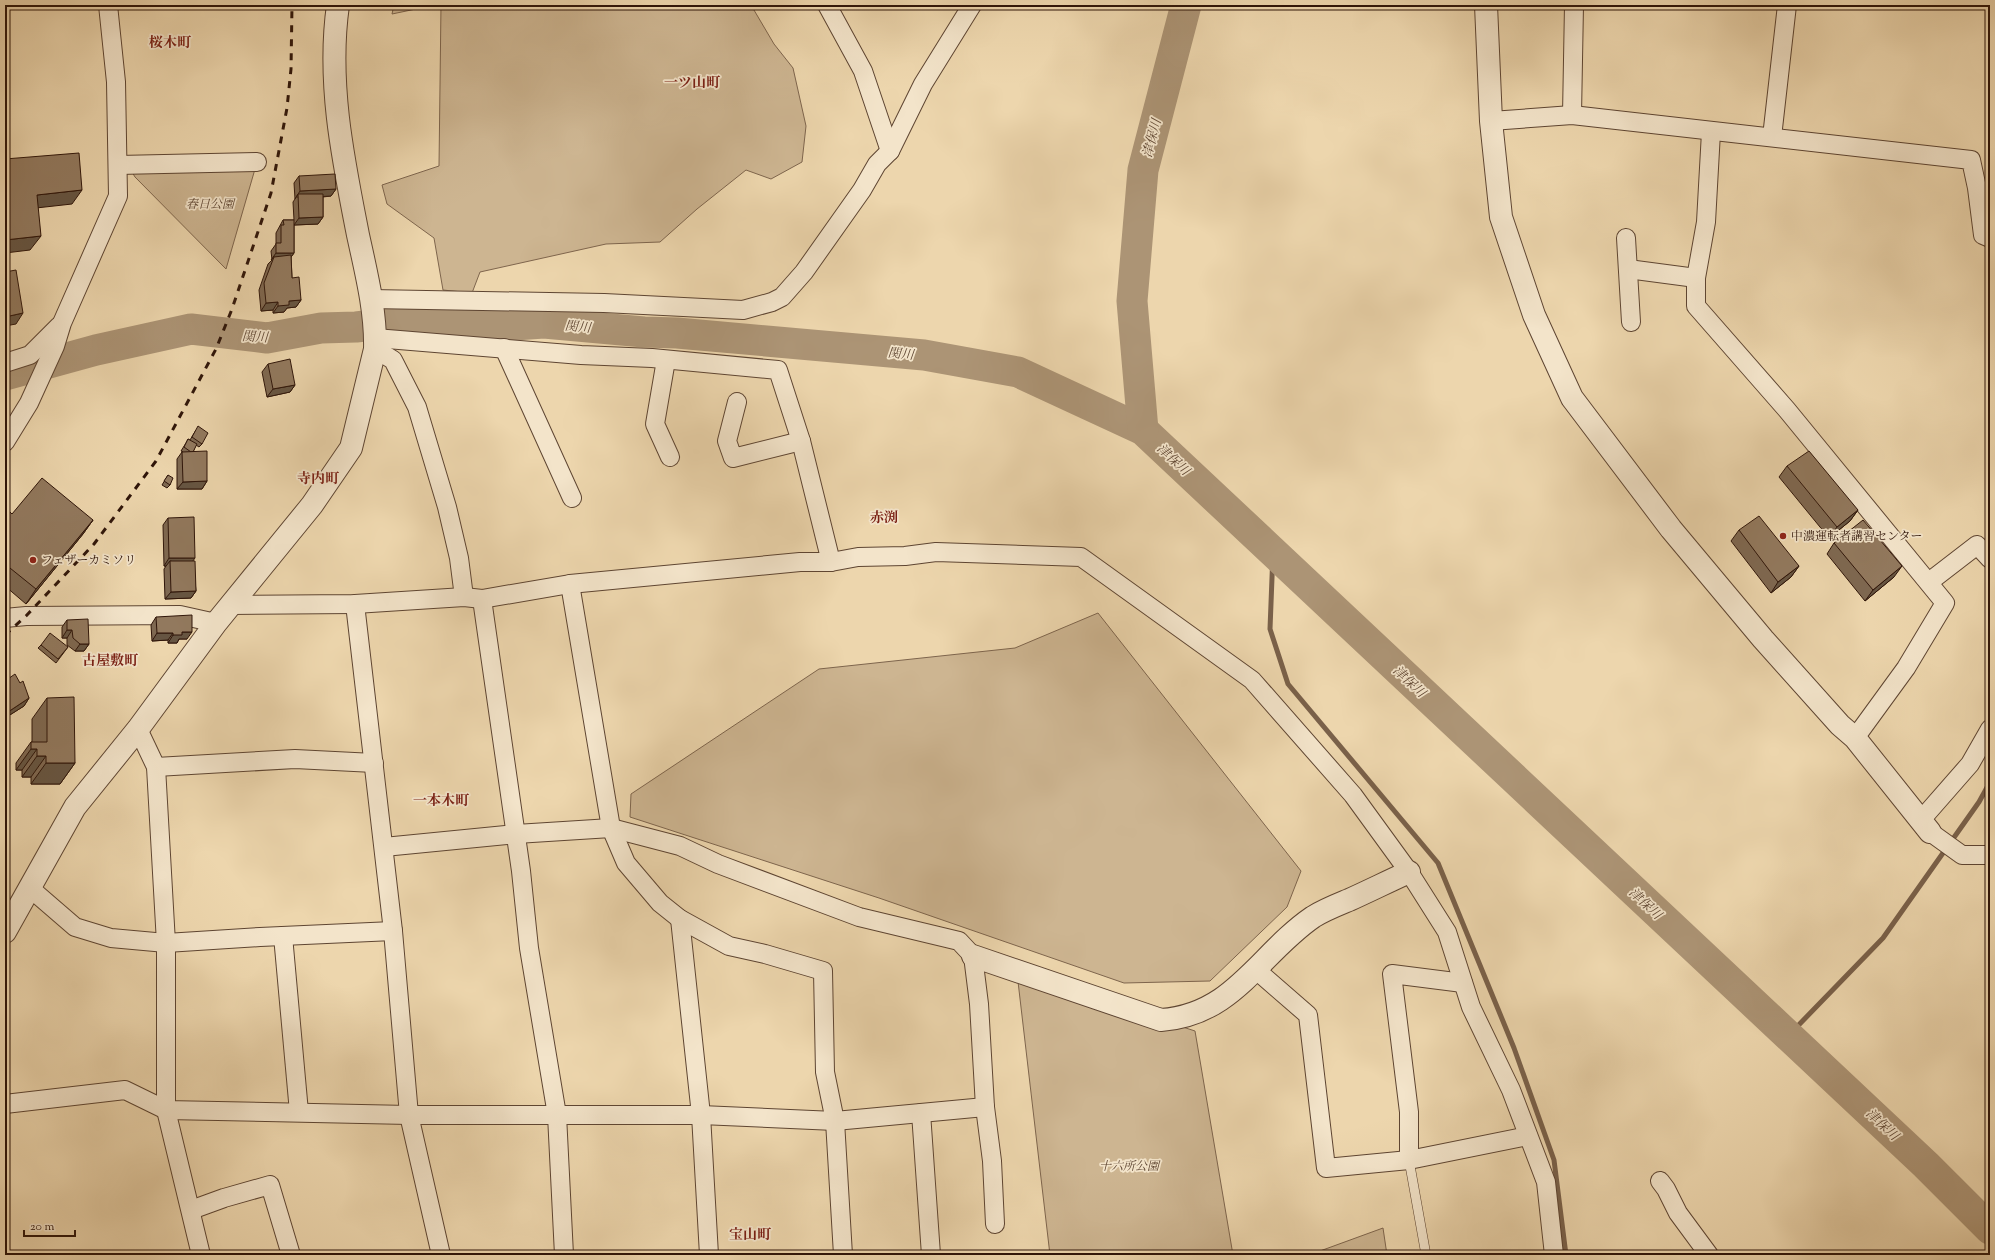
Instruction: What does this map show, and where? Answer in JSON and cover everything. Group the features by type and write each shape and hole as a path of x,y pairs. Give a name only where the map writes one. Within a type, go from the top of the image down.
{"street":[{"path":"5,442 28,403 55,346 62,323 118,196 116,82 108,5"},
{"path":"5,932 31,889 76,807 138,729 230,605 312,505 351,448 375,344 371,299 338,130 336,22 338,5"},
{"path":"827,5 863,72 890,151"},
{"path":"371,299 604,303 743,310 765,304 782,297 804,272 862,190 877,164 890,151 923,84 972,5"},
{"path":"1486,5 1490,121 1501,217 1534,315 1572,398 1671,529 1763,638 1840,725 1855,738 1926,826 1962,855 1990,855"},
{"path":"1572,115 1574,5"},
{"path":"1772,138 1788,5"},
{"path":"1490,121 1572,115 1711,132 1971,160 1977,188 1983,235 1990,238"},
{"path":"1711,132 1706,222 1696,278 1696,306 1787,410 1945,603 1906,668 1855,738"},
{"path":"118,165 257,162"},
{"path":"1626,238 1631,322"},
{"path":"1628,269 1696,278"},
{"path":"5,363 30,355 62,323"},
{"path":"375,344 504,348 778,370 801,441 831,562"},
{"path":"375,344 393,360 417,407 447,507 459,558 473,598 516,834 529,948 557,1115 564,1255"},
{"path":"504,348 572,498"},
{"path":"666,360 655,424 670,457"},
{"path":"737,402 727,441 733,458 801,441"},
{"path":"1929,582 1977,545 1990,559"},
{"path":"230,605 355,604 473,598 570,584 800,562 831,562 858,557 905,556 936,552 1081,557 1252,680 1353,795 1409,872 1447,932 1471,1007 1504,1075 1546,1182 1554,1255"},
{"path":"570,584 612,828 626,863 660,903 680,919 729,946 765,954 823,971 825,1072 835,1120 842,1255"},
{"path":"355,604 393,931 409,1115 441,1255"},
{"path":"5,618 26,616 180,615 216,623"},
{"path":"138,729 156,767 166,943 166,1110 201,1255"},
{"path":"1926,826 1970,764 1990,729"},
{"path":"156,767 295,759 374,763"},
{"path":"384,848 516,834 612,828 680,846 732,869 859,917 959,941 973,956 1161,1020 1181,1019 1195,1014 1218,1002 1240,986 1275,949 1314,917 1409,872"},
{"path":"31,889 75,927 111,938 166,943 393,931"},
{"path":"680,919 701,1115 709,1255"},
{"path":"283,936 299,1112"},
{"path":"973,956 979,1004 985,1107 992,1160 995,1224"},
{"path":"1255,969 1308,1015 1326,1168 1409,1160 1528,1136"},
{"path":"1409,1160 1409,1112 1392,974 1463,983"},
{"path":"5,1104 125,1090 166,1110 409,1115 701,1115 835,1120 985,1107"},
{"path":"921,1113 931,1255"},
{"path":"1660,1181 1666,1189 1678,1213 1709,1255"},
{"path":"191,1210 224,1198 270,1186 291,1255"}],"lane":[{"path":"1409,1160 1426,1255"}],"green space":[{"path":"394,5 435,5 392,14"},
{"path":"441,5 751,5 774,44 793,68 806,126 802,162 771,179 746,170 697,209 660,242 606,244 480,272 472,293 443,290 434,238 387,204 382,185 439,166"},
{"name":"春日公園","path":"255,169 226,269 135,177 132,172"},
{"path":"1098,613 1301,871 1287,907 1210,981 1124,983 879,898 630,817 631,794 819,669 1015,648"},
{"name":"十六所公園","path":"1017,973 1195,1031 1233,1255 1050,1255"},
{"path":"1383,1228 1387,1255 1309,1255"}],"building":[{"path":"79,153 82,190 37,195 41,236 5,240 5,159"},
{"path":"335,174 336,189 300,191 299,176"},
{"path":"298,194 323,194 323,217 299,218"},
{"path":"283,220 294,220 294,253 276,253 276,243 281,243 281,225 284,225"},
{"path":"291,255 292,278 299,277 301,300 289,301 289,305 278,306 278,302 266,303 264,283 274,257"},
{"path":"16,270 23,313 5,317 5,272"},
{"path":"290,359 295,385 273,389 268,364"},
{"path":"198,426 208,433 202,444 192,437"},
{"path":"188,439 197,444 193,452 184,447"},
{"path":"207,451 207,481 183,482 182,452"},
{"path":"1809,451 1858,510 1837,527 1787,466"},
{"path":"168,475 173,478 170,485 164,481"},
{"name":"フェザーカミソリ","path":"42,478 93,520 36,589 5,564 5,507 12,514"},
{"path":"1759,516 1799,566 1778,582 1739,530"},
{"path":"194,517 195,558 169,558 168,518"},
{"path":"1863,520 1902,566 1873,590 1834,543"},
{"path":"170,561 195,561 196,591 171,592"},
{"path":"192,615 192,632 182,632 182,635 173,635 173,633 157,633 156,617"},
{"path":"88,619 89,644 80,644 73,638 72,630 67,630 67,620"},
{"path":"50,633 68,647 58,659 41,645"},
{"path":"15,674 20,683 23,681 29,698 8,712 5,707 5,681"},
{"path":"74,697 75,763 46,763 46,756 37,756 37,749 31,749 31,742 47,742 47,698"}],"waterway":[{"name":"津保川","path":"1143,430 1132,301 1143,170 1186,5"},
{"name":"津保川","path":"5,375 96,350 191,329 267,338 321,328 356,327 400,322 501,326 544,323 644,332 677,333 924,355 1018,372 1143,430 1926,1165 1990,1229"},
{"path":"1273,552 1270,629 1288,684 1438,863 1514,1048 1554,1160 1566,1255"},
{"path":"1788,1036 1883,938 1979,802 1990,782"}],"railway":[{"path":"5,635 26,616 94,544 156,461 216,349 232,309 271,193 287,108 291,69 292,5"}],"place":[{"name":"中濃運転者講習センター","path":"1783,536"},
{"name":"フェザーカミソリ","path":"33,560"}],"district":[{"name":"桜木町","path":"170,42"},
{"name":"一ツ山町","path":"692,82"},
{"name":"寺内町","path":"318,478"},
{"name":"赤渕","path":"884,517"},
{"name":"古屋敷町","path":"110,660"},
{"name":"一本木町","path":"441,800"},
{"name":"宝山町","path":"750,1234"}],"water label":[{"name":"関川","path":"578,326"},
{"name":"関川","path":"255,336"},
{"name":"関川","path":"901,353"}]}
